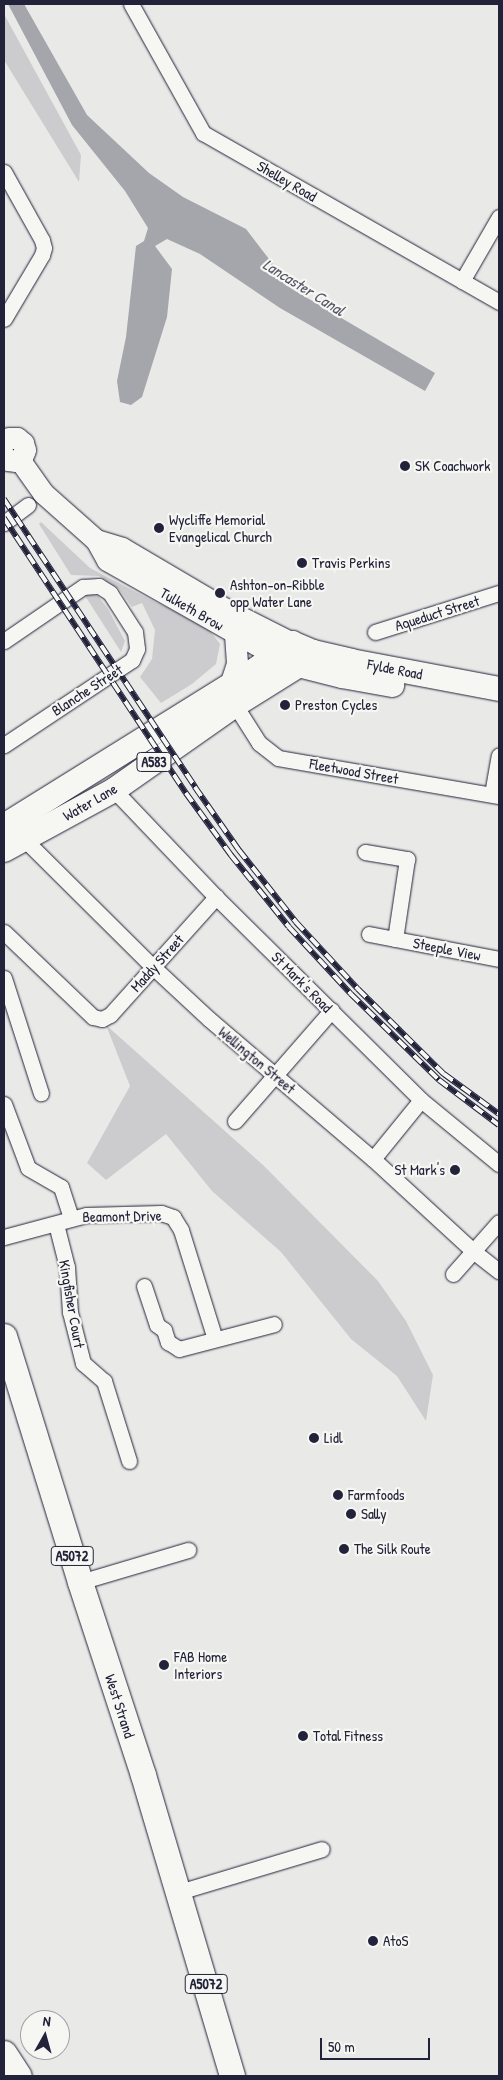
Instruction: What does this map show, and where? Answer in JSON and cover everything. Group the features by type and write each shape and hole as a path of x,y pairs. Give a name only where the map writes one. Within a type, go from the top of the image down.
{"highway":[{"name":"West Strand","path":"4,1336 179,1892 232,2076"},
{"path":"4,2053 19,2076"}],"main road":[{"name":"Tulketh Brow","path":"8,446 44,493 96,540 106,560 235,633 295,654"},
{"name":"Tulketh Brow","path":"96,540 122,548 229,611 295,654"},
{"path":"233,695 236,662 235,633"},
{"name":"Fylde Road","path":"295,654 499,689"},
{"name":"Fylde Road","path":"295,654 352,678 499,704"},
{"name":"Water Lane","path":"4,826 84,778 233,695 295,654"},
{"name":"Water Lane","path":"4,850 114,790 233,695"}],"street":[{"name":"Shelley Road","path":"131,4 203,134 499,302"},
{"path":"4,172 42,240 44,248 42,255 4,319"},
{"path":"462,281 499,218"},
{"path":"4,523 28,505"},
{"name":"Blanche Street","path":"4,641 83,587 99,586 110,593 135,632 137,649 132,660 4,745"},
{"name":"Aqueduct Street","path":"375,632 499,593"},
{"name":"Fleetwood Street","path":"233,695 259,743 278,758 495,795"},
{"path":"495,795 499,756"},
{"name":"St Mark's Road","path":"114,790 216,897 421,1100 499,1164"},
{"name":"Wellington Street","path":"24,839 153,967 373,1159 473,1250 499,1270"},
{"name":"Steeple View","path":"364,852 407,859 395,939"},
{"name":"Maddy Street","path":"4,932 92,1018 102,1019 110,1015 216,897"},
{"name":"Steeple View","path":"369,934 499,959"},
{"path":"5,985 41,1093"},
{"path":"235,1120 332,1010"},
{"path":"373,1159 421,1100"},
{"path":"4,1104 28,1168 61,1187 71,1218"},
{"name":"Beamont Drive","path":"4,1237 86,1215 161,1213 173,1217 181,1230 216,1339"},
{"path":"453,1274 499,1222"},
{"name":"Kingfisher Court","path":"56,1224 67,1267 70,1312 83,1363 104,1381 129,1461"},
{"path":"144,1286 157,1325 164,1330 168,1342 179,1349 274,1324"},
{"path":"80,1582 188,1550"},
{"path":"179,1892 322,1849"}],"shaded area":[{"path":"8,4 24,4 87,115 149,173 183,197 246,229 292,289 435,373 425,391 280,308 200,254 167,239 155,246 172,269 167,317 142,397 131,405 120,402 117,381 126,337 136,246 144,241 148,228 125,191 72,125"},
{"path":"4,14 81,155 79,182 4,60"},
{"path":"41,522 90,568 157,603 204,623 220,644 216,664 192,684 161,703 140,677 152,659 155,630 142,603 132,607 119,589 99,576 71,575 39,524"},
{"path":"82,591 98,596 108,609 125,641 121,652"},
{"path":"106,1025 263,1165 378,1281 406,1321 433,1375 426,1421 397,1376 351,1339 281,1252 212,1191 166,1134 106,1180 87,1163 130,1086"}],"railway":[{"path":"4,499 195,787 239,850 296,922 358,989 444,1074 499,1114"},
{"path":"4,518 186,793 231,855 289,927 351,994 439,1080 499,1125"}],"place":[{"name":"SK Coachwork","path":"405,466"},
{"name":"Wycliffe Memorial Evangelical Church","path":"159,528"},
{"name":"Travis Perkins","path":"302,563"},
{"name":"Ashton-on-Ribble opp Water Lane","path":"220,593"},
{"name":"Preston Cycles","path":"285,705"},
{"name":"St Mark's","path":"455,1170"},
{"name":"Lidl","path":"314,1438"},
{"name":"Farmfoods","path":"338,1495"},
{"name":"Sally","path":"351,1514"},
{"name":"The Silk Route","path":"344,1549"},
{"name":"FAB Home Interiors","path":"164,1665"},
{"name":"Total Fitness","path":"303,1736"},
{"name":"AtoS","path":"373,1941"}],"water label":[{"name":"Lancaster Canal","path":"304,287"}]}
